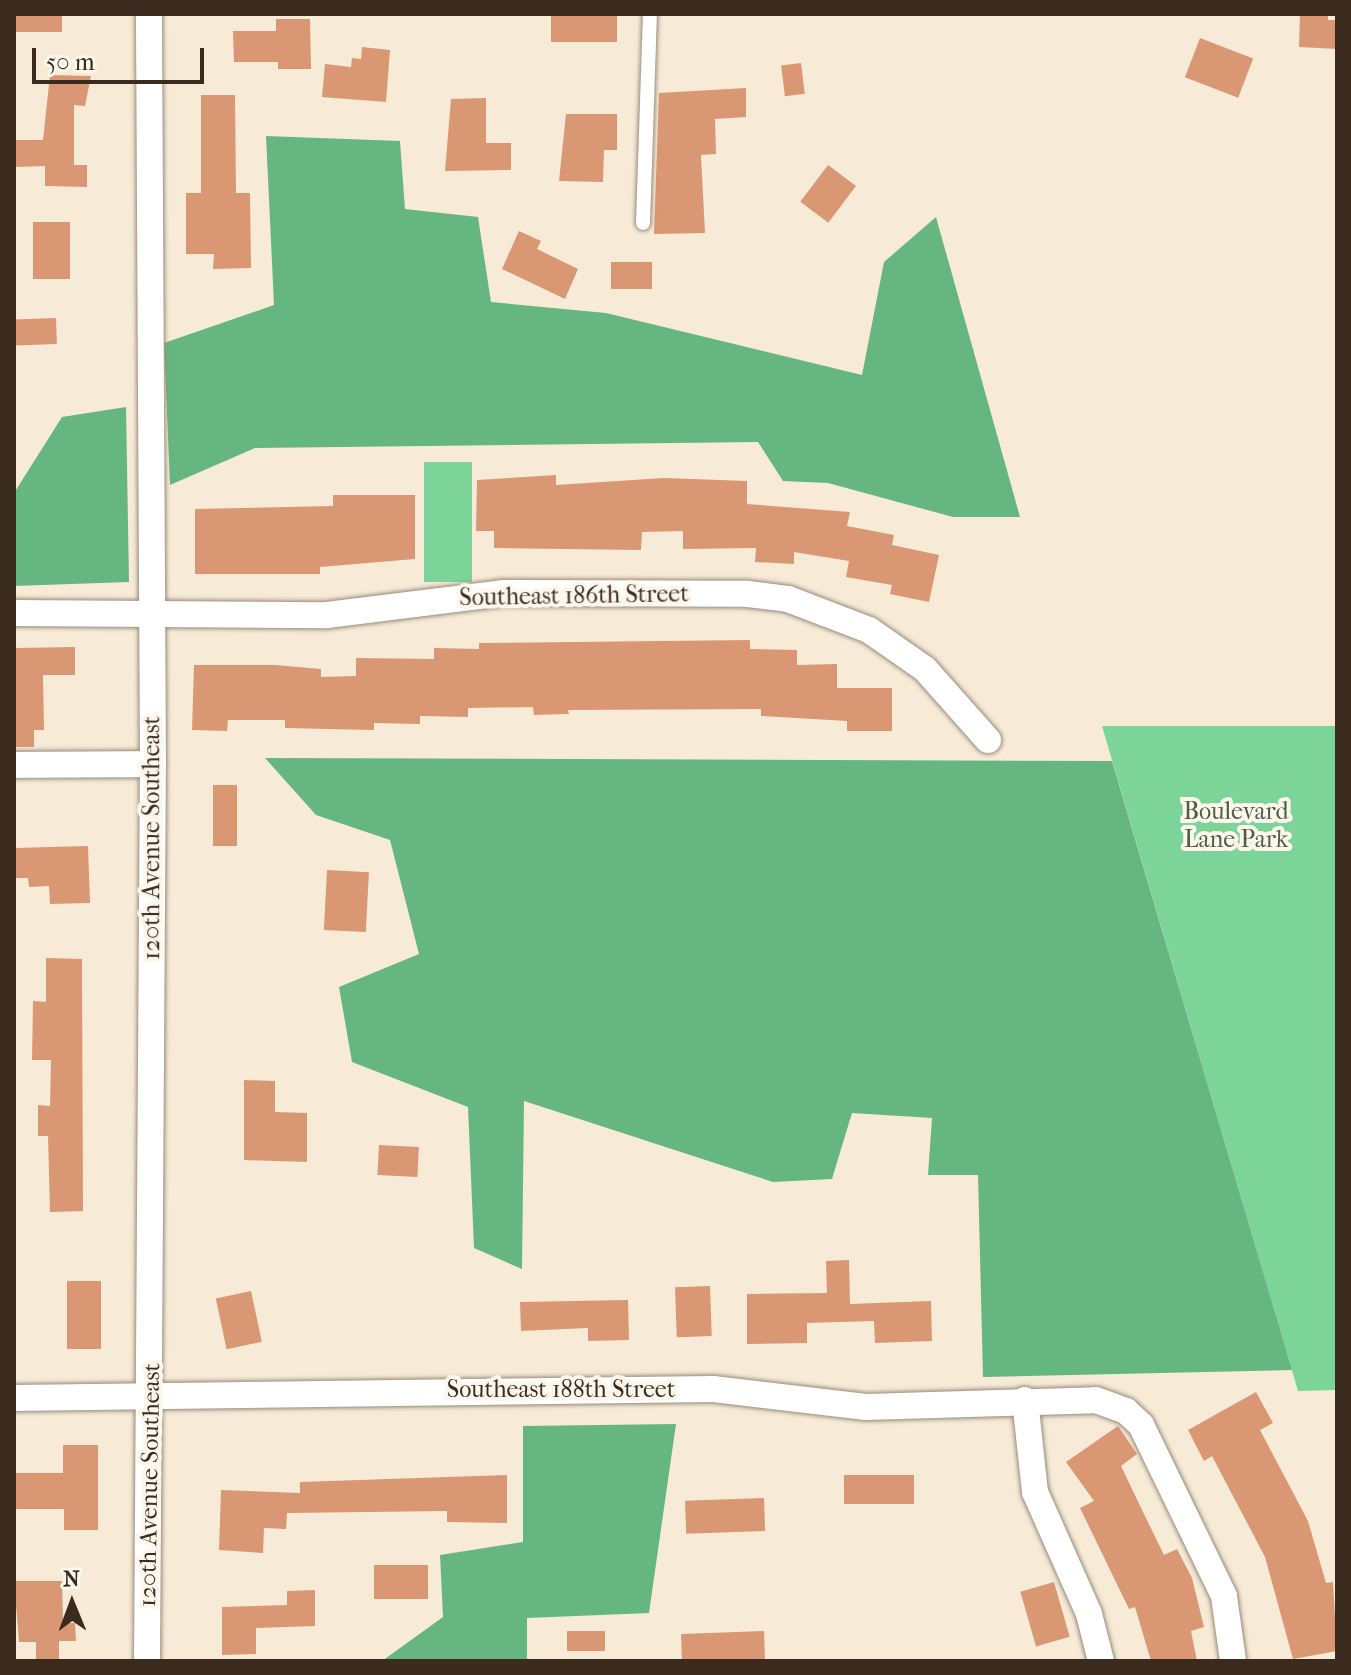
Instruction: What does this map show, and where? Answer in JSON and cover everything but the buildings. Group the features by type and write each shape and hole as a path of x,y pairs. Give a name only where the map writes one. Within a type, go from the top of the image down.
{"street":[{"name":"120th Avenue Southeast","path":"147,1661 152,1393 153,764 149,14"},
{"name":"Southeast 186th Street","path":"14,613 327,615 503,593 748,594 788,599 869,630 925,669 988,740"},
{"path":"14,765 153,764"},
{"name":"Southeast 188th Street","path":"14,1398 152,1393 713,1389 866,1407 1076,1397 1107,1403 1141,1425 1199,1536 1224,1596 1233,1661"},
{"path":"1025,1400 1035,1492 1089,1614 1101,1661"}],"lane":[{"path":"643,223 650,14"}],"green space":[{"path":"266,136 400,141 405,209 478,217 491,302 606,313 862,375 884,262 936,217 1020,517 953,517 828,483 783,481 758,442 255,448 170,485 164,343 274,305"},
{"path":"126,407 129,582 14,586 14,493 62,417"},
{"path":"424,462 472,462 472,582 424,582"},
{"name":"Boulevard Lane Park","path":"1102,726 1337,726 1337,1390 1298,1391"},
{"path":"265,758 1112,761 1292,1370 983,1377 978,1175 928,1175 932,1118 852,1113 832,1179 773,1182 524,1101 522,1269 474,1248 468,1107 352,1062 339,987 419,954 390,840 316,815"},
{"path":"676,1424 649,1613 527,1618 527,1661 382,1661 443,1617 440,1555 523,1542 523,1426"}]}
